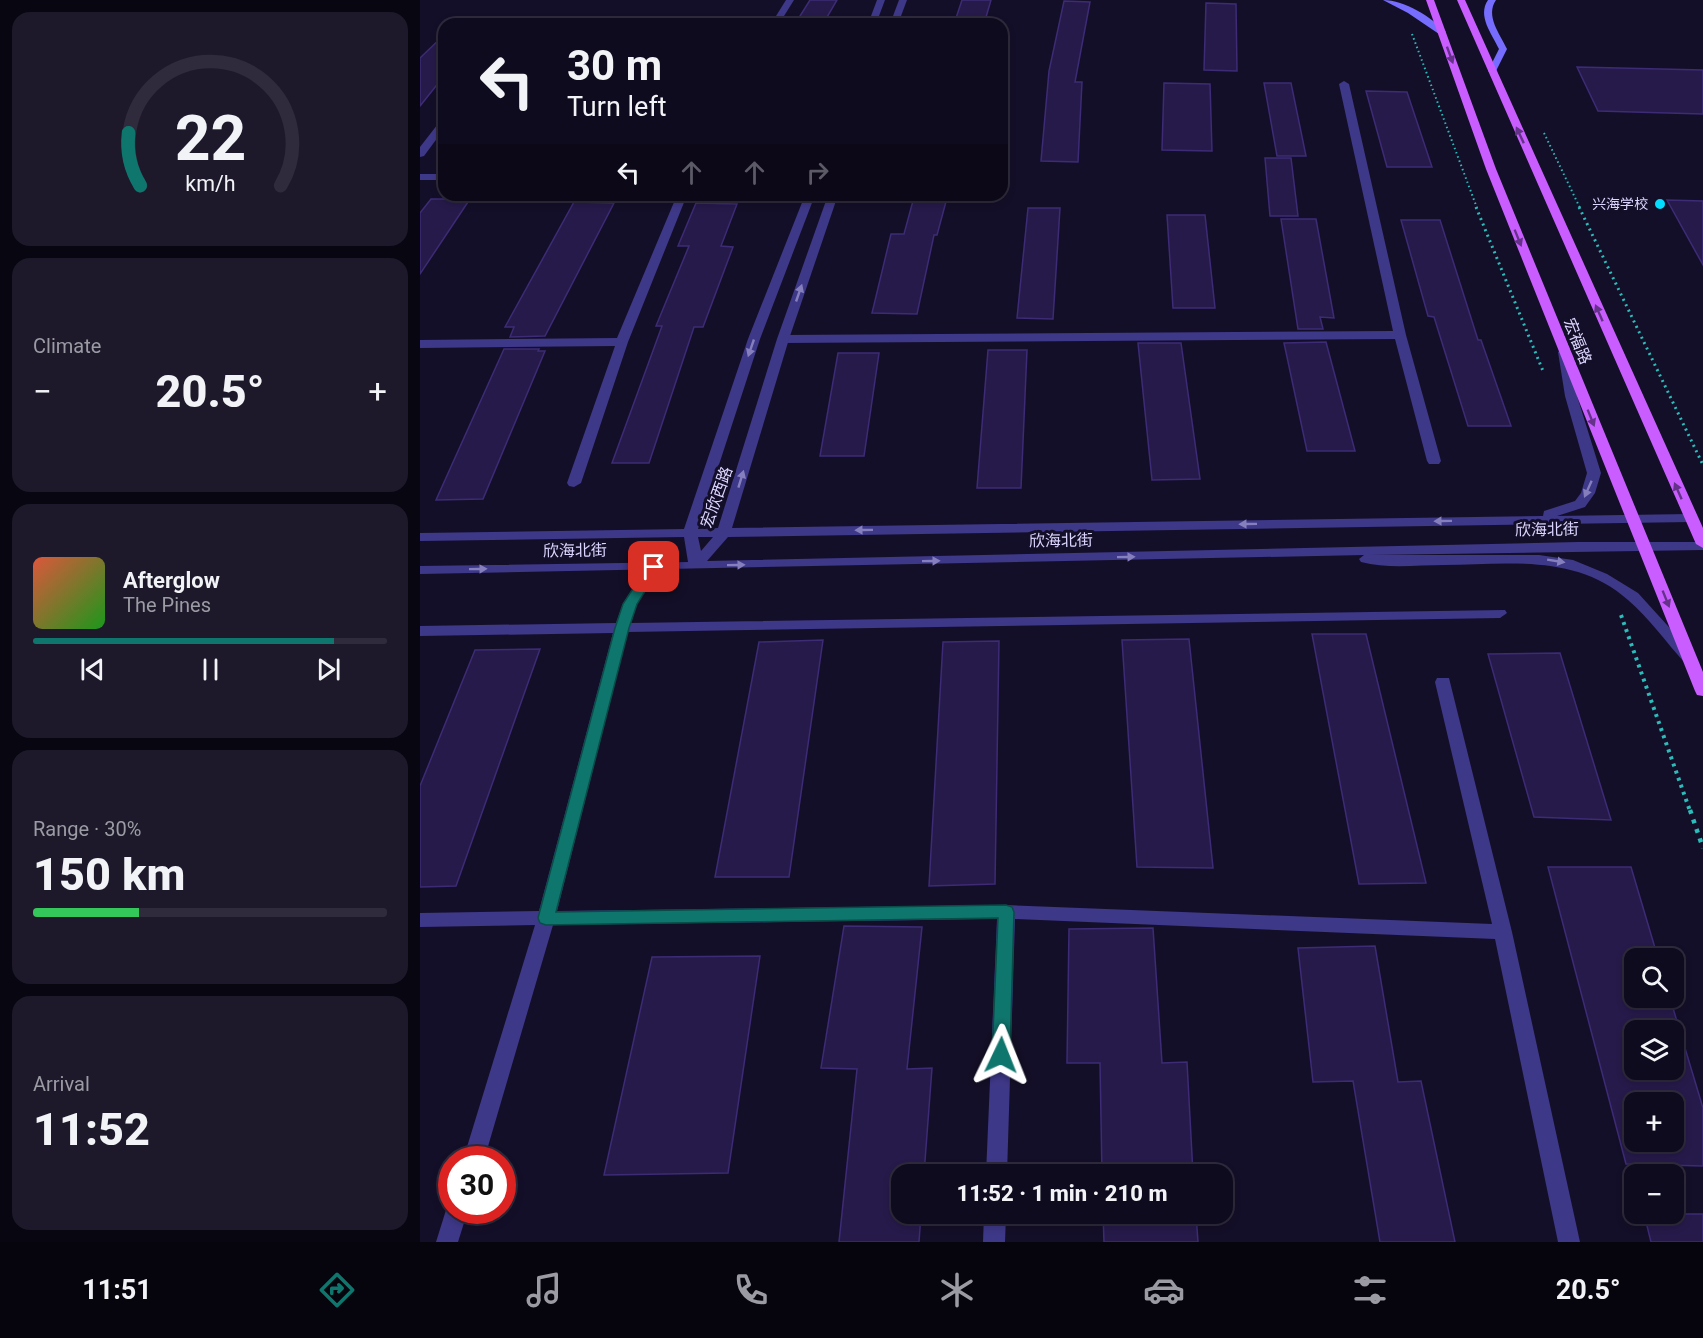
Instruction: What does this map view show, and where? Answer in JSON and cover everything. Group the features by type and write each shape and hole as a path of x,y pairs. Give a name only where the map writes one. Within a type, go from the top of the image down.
{"main road":[{"path":"1387,0 1428,21 1442,32"},
{"name":"宏福路","path":"1430,0 1491,169 1703,691"},
{"name":"宏福路","path":"1461,0 1703,545"},
{"path":"1492,0 1487,5 1486,12 1503,49 1492,71"}],"street":[{"path":"779,18 790,0"},
{"path":"874,18 881,0"},
{"path":"896,18 903,0"},
{"path":"1344,84 1400,334 1434,461"},
{"path":"420,154 438,130"},
{"path":"420,177 438,177"},
{"path":"574,483 622,342 680,201"},
{"name":"宏欣西路","path":"696,566 690,532 754,339 808,201"},
{"name":"宏欣西路","path":"696,566 724,532 783,339 831,201"},
{"path":"783,339 1400,334"},
{"path":"420,344 622,342"},
{"path":"1481,520 1554,514 1580,504 1588,493 1594,473 1571,396 1564,352"},
{"name":"欣海北街","path":"420,537 1690,518"},
{"name":"欣海北街","path":"420,570 1703,545"},
{"path":"1288,553 1388,561 1539,559 1568,563 1602,577 1634,596 1690,659"},
{"path":"477,1146 546,918 622,628 630,604 654,567"},
{"path":"420,631 1500,613"},
{"path":"1443,682 1503,932 1569,1242"},
{"path":"996,1164 1006,912"},
{"path":"420,920 1006,912 1503,932"},
{"path":"447,1242 453,1224"},
{"path":"994,1242 995,1224"}],"path":[{"path":"1401,7 1460,168 1545,374"},
{"path":"1543,130 1703,465"},
{"path":"1602,577 1621,613 1703,848"}],"building":[{"path":"810,0 837,0 826,18 799,18"},
{"path":"962,0 991,0 986,18 956,18"},
{"path":"1064,1 1090,2 1075,82 1082,82 1078,162 1041,161 1049,71"},
{"path":"1206,3 1236,4 1237,71 1204,70"},
{"path":"438,41 438,84 420,106 420,58"},
{"path":"1577,67 1703,70 1703,114 1598,111"},
{"path":"1164,83 1210,84 1212,151 1162,150"},
{"path":"1264,83 1291,83 1306,156 1277,156"},
{"path":"1366,91 1407,92 1432,167 1387,167"},
{"path":"1265,158 1291,158 1298,216 1270,216"},
{"path":"431,199 469,201 420,274 420,213"},
{"path":"1667,200 1703,201 1703,265"},
{"path":"913,201 946,201 937,235 934,235 917,314 872,313 891,234 904,234"},
{"path":"574,202 614,203 545,336 510,337 514,327 505,327"},
{"path":"696,203 737,204 721,246 733,247 703,327 694,327 649,463 612,463 662,326 656,326 689,246 678,246"},
{"path":"1028,208 1060,208 1053,319 1017,318"},
{"path":"1167,215 1205,215 1215,308 1173,308"},
{"path":"1281,219 1316,219 1334,318 1320,317 1323,329 1298,329"},
{"path":"1401,220 1440,220 1478,340 1481,340 1511,426 1468,426 1434,317 1428,316"},
{"path":"1326,342 1355,451 1307,451 1284,343"},
{"path":"1138,343 1181,343 1200,479 1152,480"},
{"path":"504,349 545,351 483,499 436,500"},
{"path":"988,350 1027,350 1021,488 977,488"},
{"path":"838,353 879,353 864,456 820,456"},
{"path":"1312,634 1366,634 1426,883 1359,884"},
{"path":"1189,639 1213,868 1137,867 1122,640"},
{"path":"823,640 789,877 715,877 759,642"},
{"path":"999,641 995,884 929,886 943,642"},
{"path":"540,649 456,886 420,887 420,786 475,650"},
{"path":"1560,653 1611,820 1534,817 1488,654"},
{"path":"1548,867 1631,867 1655,948 1624,948 1624,1008 1673,1008 1677,1020 1624,1020 1624,1080 1684,1080 1684,1045 1703,1108 1703,1166 1626,1164"},
{"path":"844,926 922,927 907,1069 932,1068 925,1164 891,1164 891,1224 920,1224 919,1242 839,1242 857,1069 821,1068"},
{"path":"1153,928 1162,1063 1187,1062 1192,1164 1102,1164 1100,1063 1067,1063 1069,929"},
{"path":"1375,946 1398,1082 1421,1081 1455,1242 1380,1242 1353,1081 1313,1082 1298,948"},
{"path":"760,956 728,1173 604,1175 652,957"},
{"path":"1684,1214 1703,1214 1703,1242 1651,1242 1646,1224 1684,1224"},
{"path":"1103,1224 1197,1224 1198,1242 1104,1242"}],"place":[{"name":"兴海学校","path":"1660,204"}],"route":[{"path":"654,567 630,604 622,628 546,918 1006,912 1001,1055"}]}
